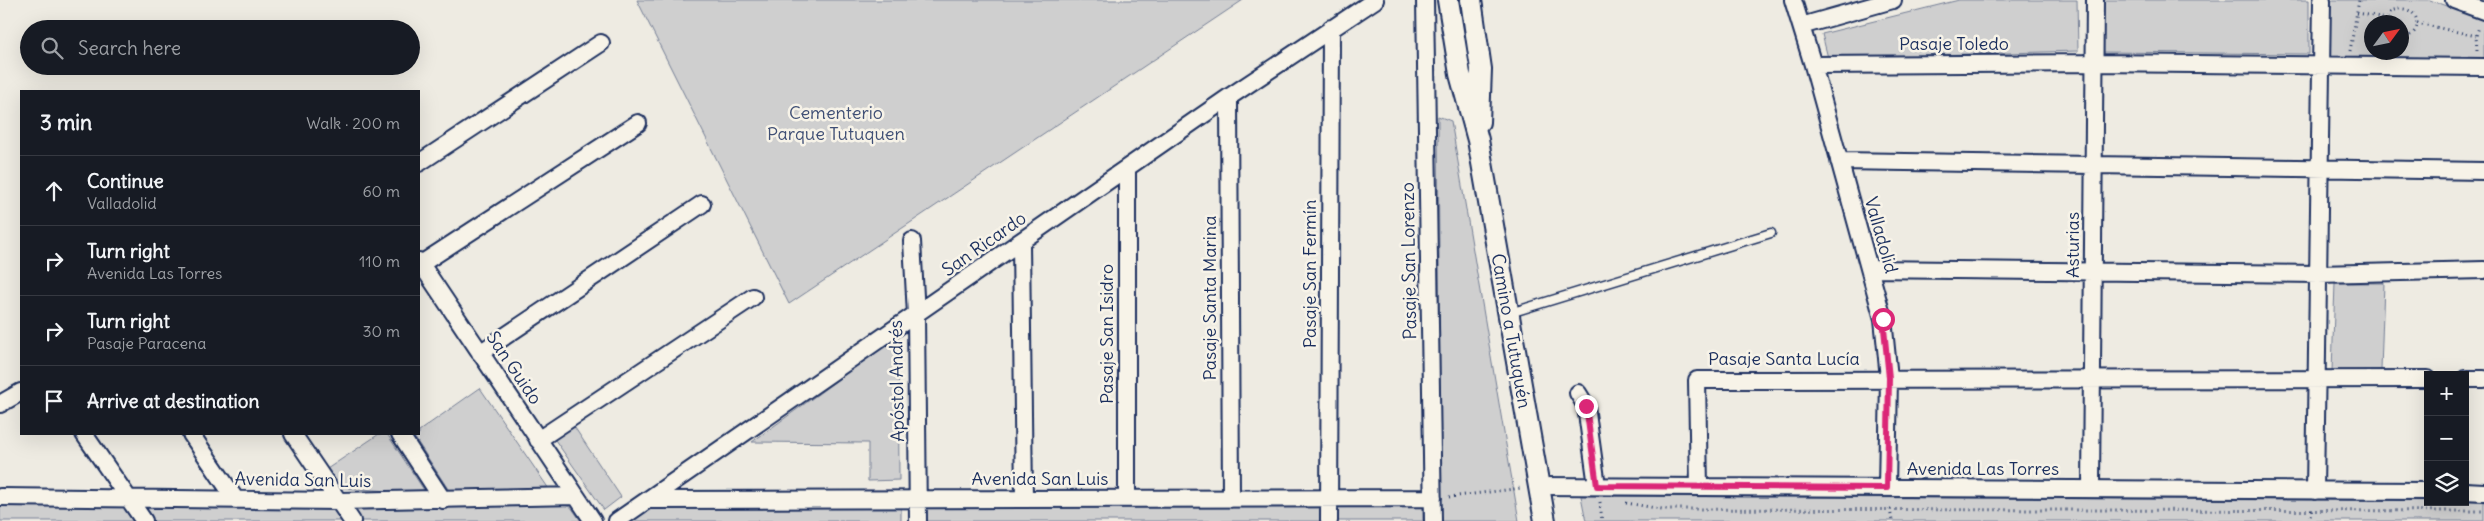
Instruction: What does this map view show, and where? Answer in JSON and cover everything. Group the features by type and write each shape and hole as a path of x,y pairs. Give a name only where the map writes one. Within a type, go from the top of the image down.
{"street":[{"name":"San Ricardo","path":"617,521 1021,243 1229,97 1375,0"},
{"name":"Pasaje San Lorenzo","path":"1425,0 1434,521"},
{"name":"Camino a Tutuquén","path":"1448,0 1460,74 1478,140 1545,521"},
{"name":"Camino a Tutuquén","path":"1471,0 1481,69 1478,140"},
{"name":"Valladolid","path":"1793,0 1814,65 1883,319 1889,378 1887,488"},
{"path":"1801,26 1894,0"},
{"name":"Asturias","path":"2091,489 2095,0"},
{"path":"2315,491 2322,0"},
{"path":"2454,0 2483,16"},
{"name":"Pasaje San Fermín","path":"1329,521 1331,28"},
{"path":"420,162 601,43"},
{"name":"Pasaje Toledo","path":"1814,65 2094,62 2480,67"},
{"name":"Pasaje Santa Marina","path":"1229,97 1231,499"},
{"path":"420,263 638,123"},
{"path":"1839,161 2484,171"},
{"name":"Pasaje San Isidro","path":"1127,169 1127,499"},
{"path":"480,354 702,204"},
{"name":"Apóstol Andrés","path":"912,241 916,315 918,521"},
{"path":"1021,243 1024,499"},
{"name":"San Guido","path":"420,263 576,496"},
{"path":"1870,269 2093,273 2318,274 2484,270"},
{"path":"538,440 753,297"},
{"path":"1889,378 2424,379"},
{"name":"Pasaje Santa Lucía","path":"1699,487 1697,380 1889,378"},
{"path":"2469,379 2484,379"},
{"path":"0,404 20,393"},
{"path":"1578,393 1586,406 1597,486"},
{"path":"85,435 144,521"},
{"path":"192,435 236,500"},
{"path":"294,435 352,521"},
{"path":"401,435 443,500"},
{"name":"Avenida Las Torres","path":"1539,486 2424,491"},
{"path":"2469,492 2484,492"},
{"name":"Avenida San Luis","path":"0,497 339,501 576,496"},
{"path":"576,496 593,521"},
{"name":"Avenida San Luis","path":"648,500 1433,498"}],"lane":[{"path":"1508,314 1771,233"}],"path":[{"path":"2347,66 2359,0"},
{"path":"2388,15 2391,10 2399,7 2408,8 2415,14 2418,23 2415,31 2409,36"},
{"path":"2357,13 2365,15"},
{"path":"2480,67 2476,36 2483,16"},
{"path":"2418,23 2476,36"},
{"path":"1433,498 1539,486"},
{"path":"1597,486 1629,505 1662,509 2484,511"}],"green space":[{"name":"Cementerio Parque Tutuquen","path":"637,0 1243,0 789,304"},
{"path":"1959,0 2077,0 2078,51 1828,58 1822,34"},
{"path":"2102,0 2309,0 2309,54 2103,52"},
{"path":"2316,0 2430,0 2484,20 2484,62 2315,60"},
{"path":"1438,116 1451,121 1519,521 1441,521"},
{"path":"2335,283 2384,283 2381,370 2332,371"},
{"path":"898,336 899,480 868,481 868,443 752,442"},
{"path":"480,388 549,489 450,492 413,435 420,435 420,430"},
{"path":"573,425 621,497 604,510 553,437"},
{"path":"378,435 388,435 426,493 339,488 327,469"},
{"path":"1581,496 2424,501 2424,506 2469,506 2469,501 2484,501 2484,521 1586,521"},
{"path":"657,502 901,503 901,521 633,521"},
{"path":"1338,502 1423,502 1423,521 1338,521"},
{"path":"561,504 571,507 581,521 359,521 351,509"},
{"path":"926,504 1324,507 1324,521 925,521"},
{"path":"0,505 124,505 134,521 0,521"},
{"path":"148,506 336,508 344,521 152,521 146,512"}],"route":[{"path":"1586,406 1597,486 1887,488 1889,378 1883,319"}]}
